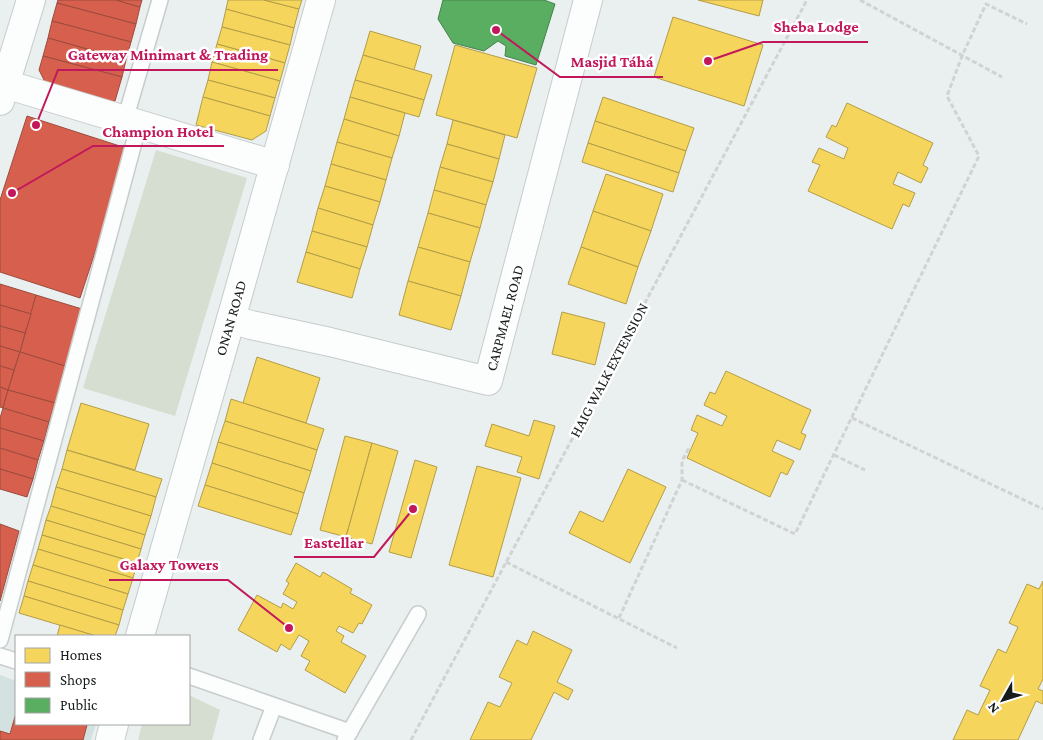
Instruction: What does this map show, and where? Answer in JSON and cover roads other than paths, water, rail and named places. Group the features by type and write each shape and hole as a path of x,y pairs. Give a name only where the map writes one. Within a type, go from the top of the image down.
{"street":[{"path":"31,0 3,92 132,122 275,165"},
{"name":"ONAN ROAD","path":"140,635 321,0"},
{"name":"CARPMAEL ROAD","path":"231,319 488,381 588,0"},
{"path":"110,740 114,725"}],"lane":[{"path":"0,640 132,122 160,0"},
{"path":"190,676 274,706 348,736 418,614"},
{"path":"0,656 15,661"},
{"path":"262,740 274,706"}],"place":[{"name":"Masjid Táhá","path":"496,30"},
{"name":"Sheba Lodge","path":"708,61"},
{"name":"Gateway Minimart & Trading","path":"36,125"},
{"name":"Champion Hotel","path":"12,193"},
{"name":"Eastellar","path":"413,509"},
{"name":"Galaxy Towers","path":"289,628"}]}
